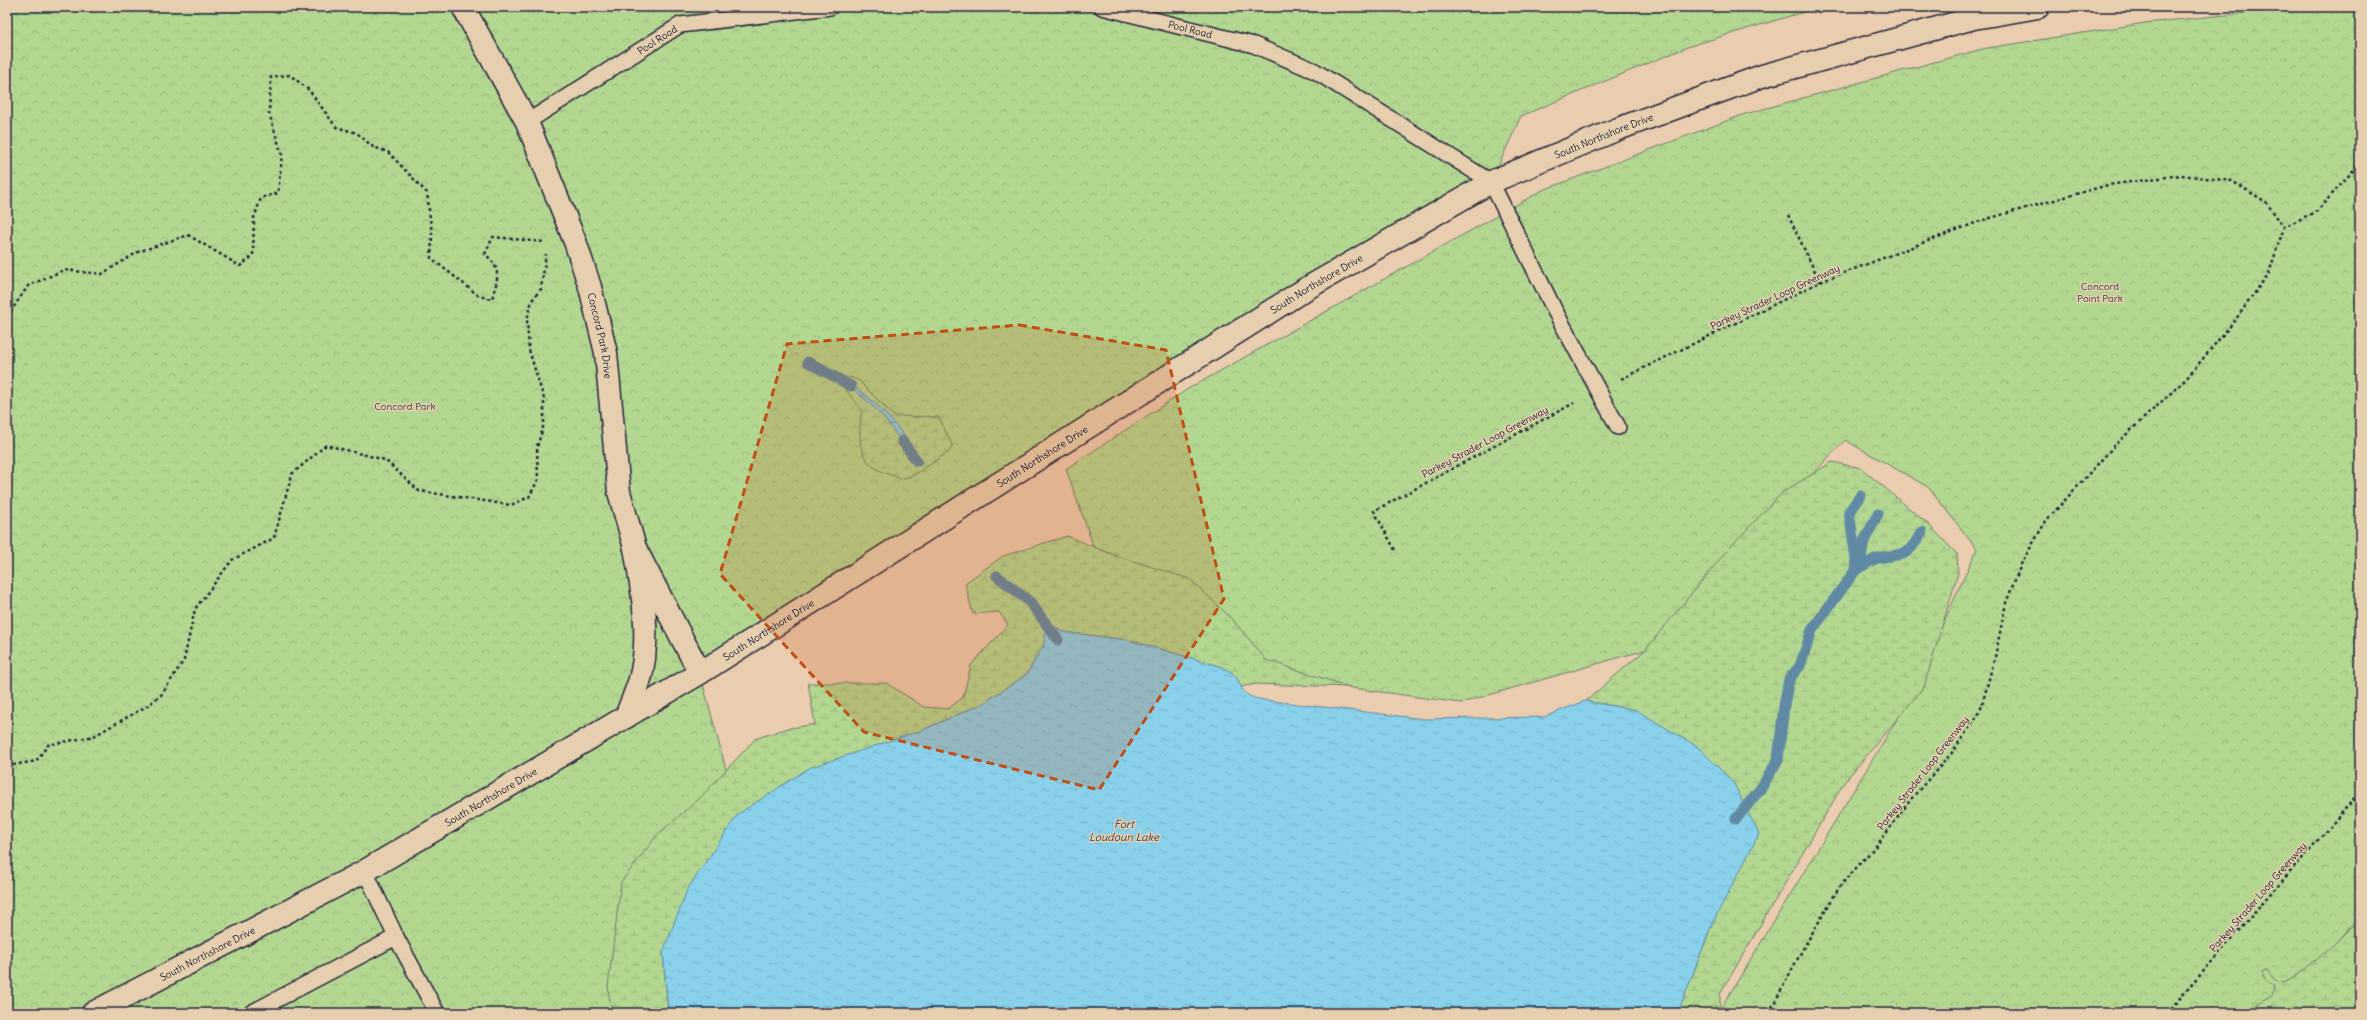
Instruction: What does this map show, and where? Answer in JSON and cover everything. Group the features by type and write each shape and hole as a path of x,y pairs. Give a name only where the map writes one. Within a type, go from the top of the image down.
{"main road":[{"name":"Concord Park Drive","path":"463,7 527,122 576,244 590,287 606,353 619,492 635,548 700,673"},
{"name":"South Northshore Drive","path":"93,1013 365,871 626,717 700,673 1304,290 1491,182 1618,129 1762,76 1974,18 2038,7"},
{"path":"626,717 642,672 646,648 642,591 635,548"}],"lane":[{"name":"Pool Road","path":"527,122 680,25 830,7"},
{"name":"Pool Road","path":"1102,7 1254,45 1315,71 1491,182"},
{"path":"1491,182 1554,311 1618,427"},
{"path":"365,871 396,937 438,1013"},
{"path":"260,1011 396,937"}],"path":[{"path":"7,316 28,286 64,270 102,274 138,252 188,235 240,266 253,256 254,218 261,198 278,193 282,155 269,113 271,77 290,75 309,90 336,127 357,133 373,147 388,152 427,193 432,234 431,258 479,296 492,299 498,279 495,263 485,254 493,237 546,242"},
{"path":"2284,227 2317,211 2360,163"},
{"name":"Parkey Strader Loop Greenway","path":"1395,550 1374,511 1598,390 1820,282 1984,220 2108,185 2181,175 2232,182 2266,202 2284,227 2270,273 2236,319 2186,379 2115,445 2046,521 2022,562 2006,603 1996,657 1980,712 1951,754 1911,799 1882,839 1840,886 1804,947 1769,1013"},
{"path":"1788,215 1820,282"},
{"path":"7,766 36,761 48,745 94,736 147,706 162,694 184,660 195,608 232,560 274,538 292,474 326,444 384,460 419,490 511,505 529,497 538,480 537,447 544,424 544,399 529,350 527,320 532,300 541,289 546,261 545,235"},
{"name":"Parkey Strader Loop Greenway","path":"2168,1013 2360,792"}],"highlighted area":[{"path":"1019,325 1166,350 1224,599 1099,790 864,732 720,574 787,344"}],"green space":[{"name":"Concord Park","path":"7,7 1820,7 1690,46 1521,116 1491,182 700,673 738,814 687,890 663,952 668,1013 7,1013"},
{"name":"Concord Point Park","path":"2308,7 2360,7 2360,916 2274,1013 1718,1013 1907,703 1977,549 1928,487 1845,440 1645,650 1461,703 1252,674 1094,548 1066,469 1188,389 1543,190 1745,114 1982,49 2145,23"},
{"path":"850,377 858,380 894,416 939,417 952,445 950,451 914,475 901,479 881,471 870,464 861,446 860,424 862,410 840,383"},
{"path":"1832,462 1861,468 1928,524 1957,554 1958,573 1924,687 1845,781 1720,994 1720,1013 1678,1013 1712,924 1636,710 1586,701 1645,650 1729,548 1783,492"},
{"path":"1067,536 1114,555 1190,579 1233,620 1266,660 1350,687 1256,684 1240,687 1232,673 1219,666 1128,640 1063,632 1054,627 1027,674 984,703 925,729 663,952 668,1013 612,1013 608,987 621,882 658,834 699,799 755,739 785,729 815,724 808,683 886,683 924,707 948,709 963,697 971,665 1008,625 999,612 973,614 965,583 1003,556"},
{"path":"2360,920 2360,1013 2254,1013 2256,1006 2272,997 2274,986 2266,982 2261,972 2266,969 2273,978 2279,982 2289,980 2310,965"}],"water":[{"path":"826,369 848,382 879,407 905,437 912,456 916,462 914,464 910,462 904,447 896,434 876,409"},
{"name":"Fort Loudoun Lake","path":"1054,627 1063,632 1128,640 1219,666 1231,672 1236,677 1242,689 1248,695 1264,700 1424,719 1544,717 1585,701 1636,710 1698,747 1733,782 1759,834 1712,924 1678,1013 668,1013 663,952 687,890 738,814 809,768 925,729 984,703 1027,674 1044,644 1046,629"}],"waterway":[{"path":"808,362 851,386"},
{"path":"902,441 917,461"},
{"path":"1860,496 1849,512 1856,558 1855,570 1878,558 1900,555 1908,551 1922,532"},
{"path":"1736,819 1761,788 1778,760 1784,706 1789,679 1800,666 1812,630 1860,564 1864,541 1878,514"},
{"path":"997,576 1030,602 1058,640"}]}
